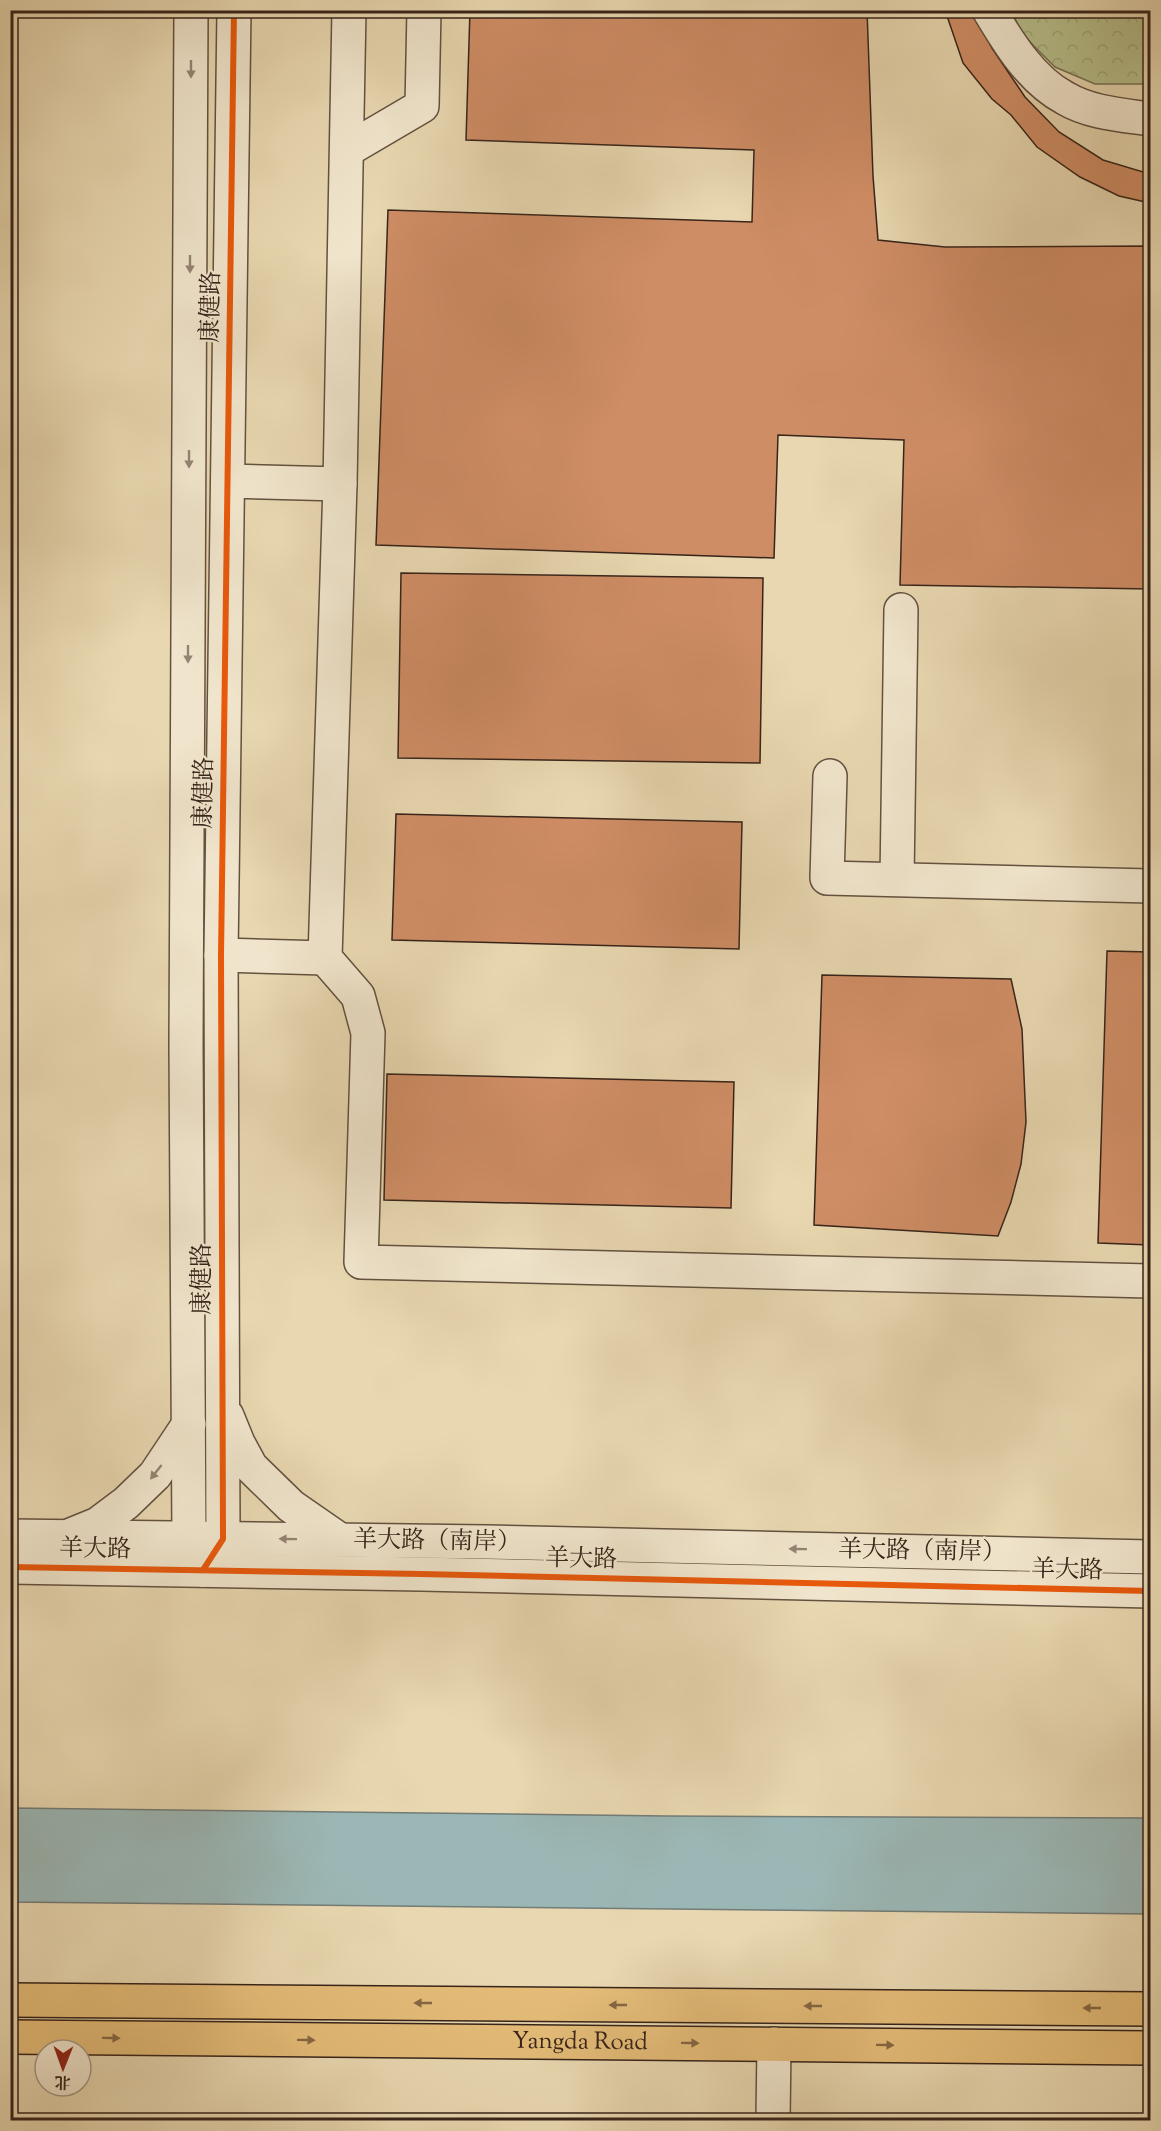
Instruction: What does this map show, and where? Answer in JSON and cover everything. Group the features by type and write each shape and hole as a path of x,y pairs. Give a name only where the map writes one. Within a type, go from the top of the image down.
{"main road":[{"name":"Yangda Road","path":"10,2000 1150,2009"},
{"name":"Yangda Road","path":"10,2037 1150,2048"}],"street":[{"name":"康健路","path":"191,10 186,1045 189,1538 204,1570"},
{"name":"康健路","path":"223,1539 221,955 234,10"},
{"path":"349,10 340,484 326,958 358,996 368,1033 361,1262 1150,1281"},
{"path":"347,150 422,106 424,10"},
{"path":"989,10 1007,41 1039,78 1065,99 1104,112 1150,119"},
{"path":"228,481 340,484"},
{"path":"897,879 901,610"},
{"path":"830,776 827,878 1150,886"},
{"path":"221,955 326,958"},
{"name":"康健路","path":"222,1403 238,1443 251,1467 291,1506 340,1540"},
{"path":"66,1537 98,1524 126,1503 155,1475 189,1424"},
{"name":"羊大路（南岸）","path":"10,1536 340,1540 1150,1557"},
{"path":"204,1570 223,1539"},
{"name":"羊大路","path":"10,1567 1150,1591"},
{"path":"772,2121 774,2044"}],"green space":[{"path":"1008,11 1150,11 1150,84 1095,84 1055,67 1023,35"}],"water":[{"path":"11,1808 666,1816 1150,1818 1150,1914 11,1902"}],"building":[{"path":"470,10 867,10 873,176 878,240 945,247 1150,246 1150,589 900,585 904,440 778,435 774,558 376,545 388,210 752,222 754,150 466,140"},
{"path":"945,10 972,10 992,48 1025,97 1059,132 1103,160 1150,174 1150,203 1119,196 1080,177 1037,147 1011,115 992,99 963,63"},
{"path":"401,573 763,578 760,763 398,758"},
{"path":"396,814 742,822 739,949 392,940"},
{"path":"1107,951 1150,952 1150,1245 1098,1243"},
{"path":"822,975 1011,979 1022,1029 1026,1122 1021,1164 1011,1202 998,1236 814,1225"},
{"path":"387,1074 734,1082 731,1208 384,1200"}],"cycle path":[{"path":"203,1570 223,1539 221,955 234,10"},
{"path":"10,1567 1150,1591"}]}
